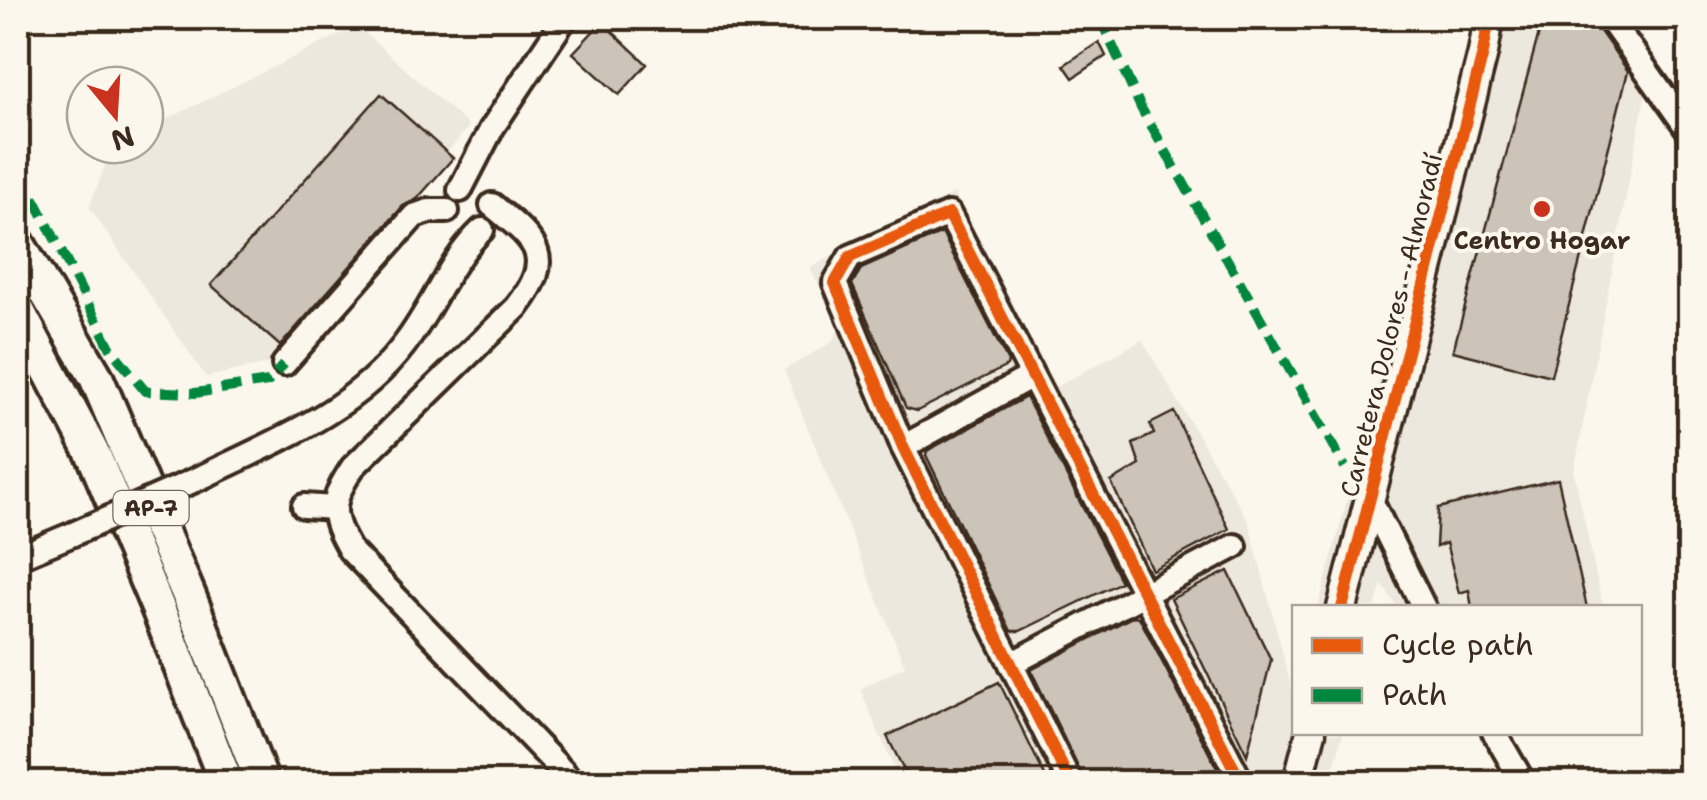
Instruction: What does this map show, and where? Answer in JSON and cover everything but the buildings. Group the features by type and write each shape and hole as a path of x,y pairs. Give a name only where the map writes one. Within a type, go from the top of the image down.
{"highway":[{"name":"AP-7","path":"18,244 96,377 211,649 262,782"},
{"name":"AP-7","path":"18,312 95,458 226,782"}],"main road":[{"path":"1483,53 1489,18"},
{"path":"1483,53 1498,18"},
{"name":"Carretera Dolores - Almoradí","path":"1343,605 1483,53"},
{"path":"1298,782 1310,735"}],"street":[{"path":"444,283 450,198 460,190 492,128 566,18"},
{"path":"1609,18 1690,132"},
{"path":"18,557 294,433 357,393 403,347 487,215 482,174 492,128"},
{"path":"460,190 479,190 487,215 525,232 538,251 538,276 517,308 352,467 336,492 338,530 350,550 573,782"},
{"path":"284,364 414,216 429,210 449,218 469,234 487,215"},
{"path":"1070,782 903,447 836,283 850,258 949,214 1242,782"},
{"path":"903,447 1030,376"},
{"path":"1370,498 1423,605"},
{"path":"304,506 334,508"},
{"path":"1011,664 1235,546"},
{"path":"1496,735 1523,782"}],"shaded area":[{"path":"1499,18 1596,18 1646,91 1574,472 1603,605 1396,605 1382,584 1376,605 1319,605 1453,104"},
{"path":"357,26 469,126 273,363 206,377 89,207 106,165 165,165 165,120"},
{"path":"954,193 1056,387 1142,340 1249,522 1292,690 1292,735 1342,735 1330,782 900,782 860,689 905,666 784,370 832,342 840,328 810,268"}],"marked path":[{"path":"1096,18 1104,27 1141,108 1345,467"},
{"path":"18,172 111,349 145,391 195,393 268,382 284,364"}],"cycle path":[{"path":"1343,605 1489,18"},
{"path":"1070,782 903,447 835,283 850,257 949,214 1241,782"}],"place":[{"name":"Centro Hogar","path":"1542,209"}]}
